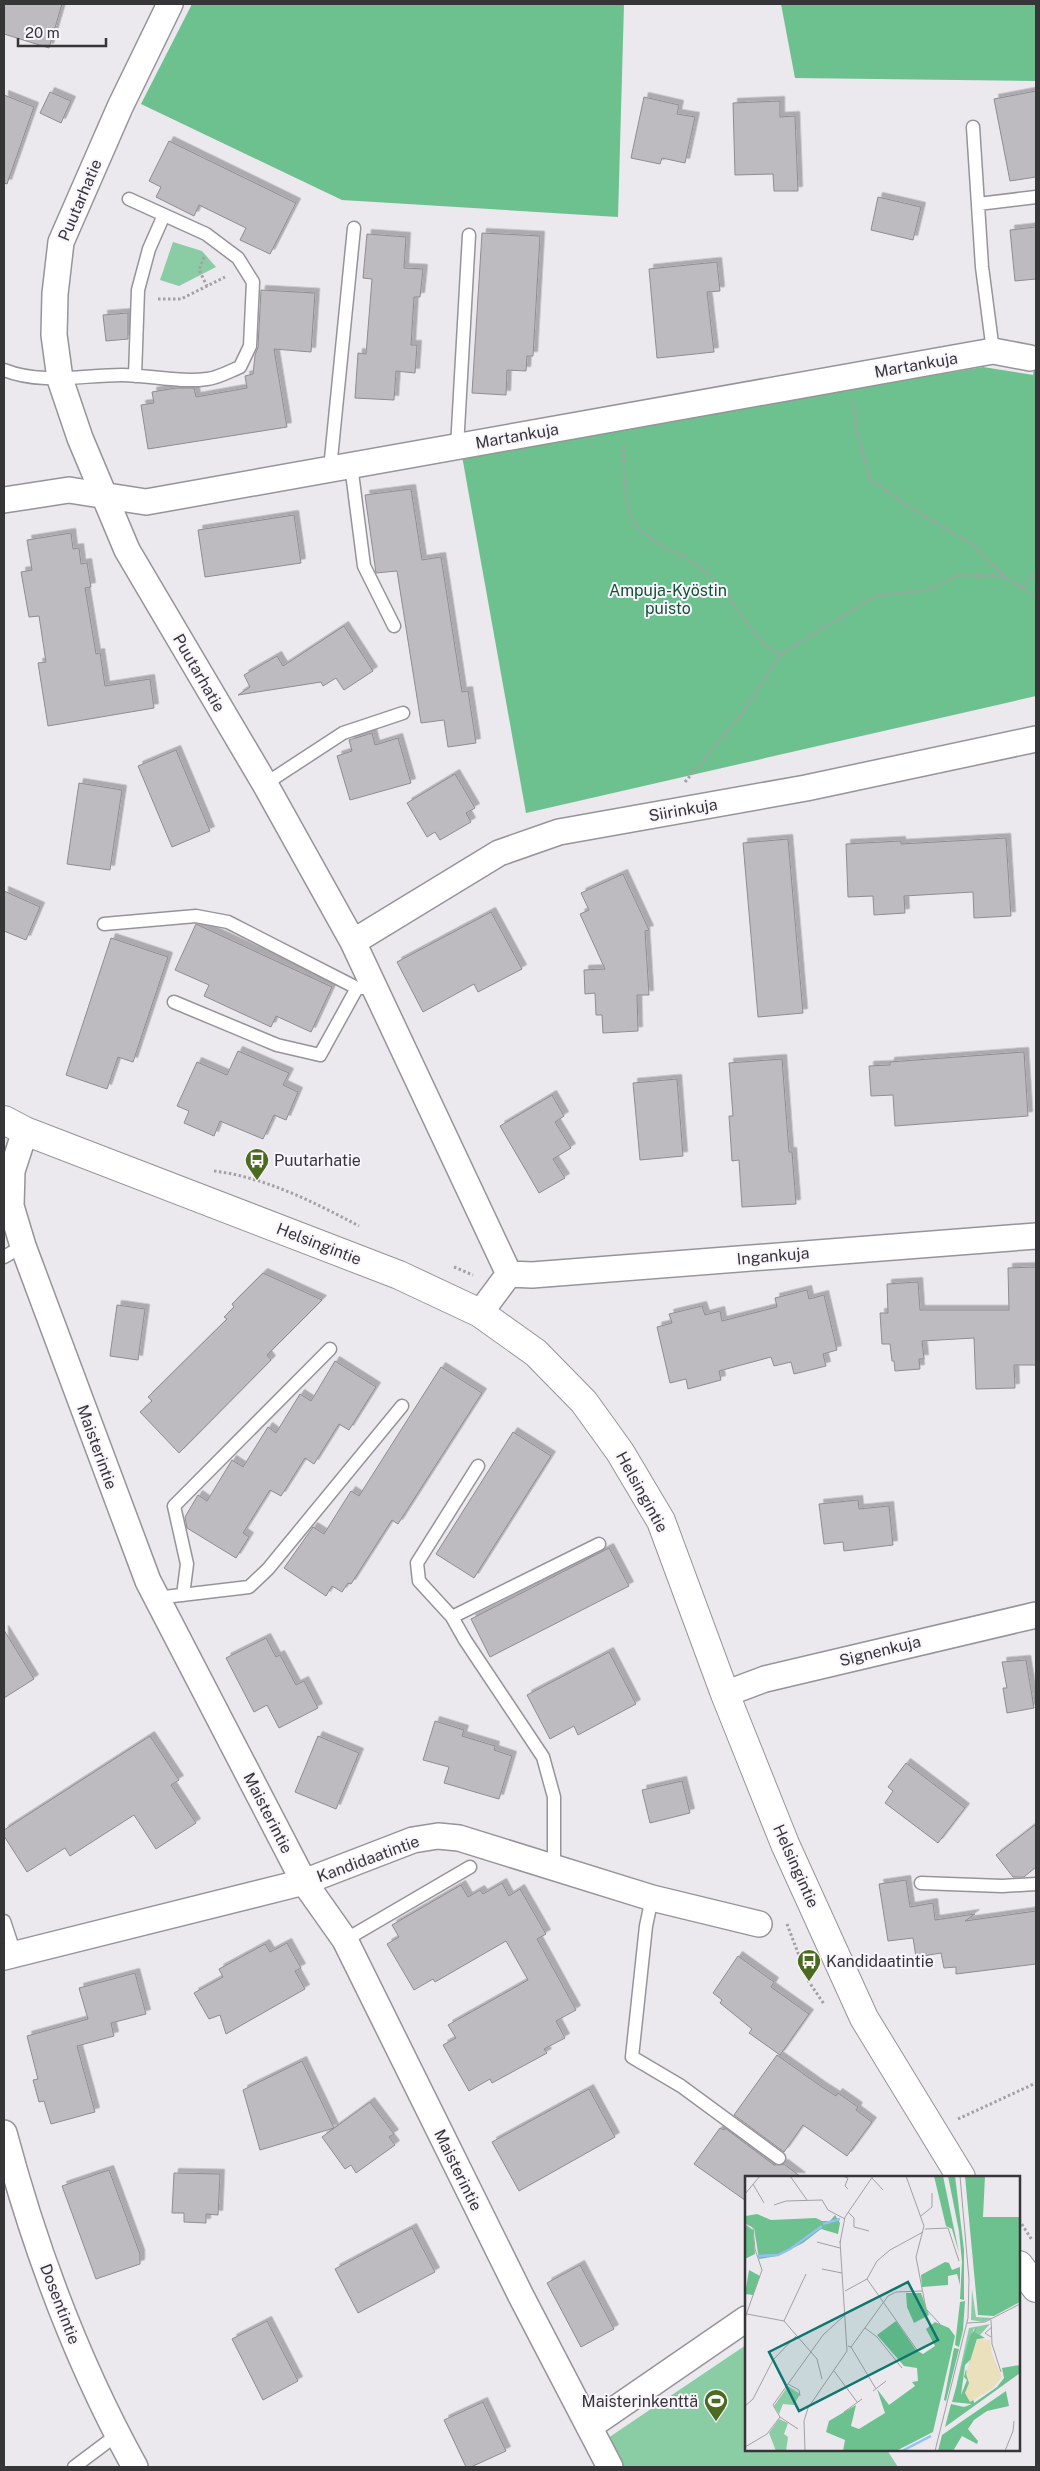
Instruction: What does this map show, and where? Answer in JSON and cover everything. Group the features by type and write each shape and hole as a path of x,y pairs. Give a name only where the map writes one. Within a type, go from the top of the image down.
{"main road":[{"name":"Helsingintie","path":"14,1126 399,1275 480,1313 536,1353 584,1402 620,1452 661,1521 725,1694 785,1844 864,2018 960,2176"},
{"path":"1020,2266 1036,2288"}],"street":[{"name":"Puutarhatie","path":"170,4 120,107 60,242 55,294 54,335 60,379 80,438 127,550 265,784 353,942 366,988 509,1274"},
{"name":"Martankuja","path":"4,500 69,490 104,497 146,502 993,351 1030,358"},
{"name":"Siirinkuja","path":"353,942 499,853 558,832 806,788 1036,739"},
{"name":"Maisterintie","path":"14,1126 11,1206 13,1251 148,1581 304,1882 344,1940 520,2296 610,2467"},
{"name":"Ingankuja","path":"509,1274 532,1275 1036,1236"},
{"path":"480,1313 509,1274"},
{"name":"Signenkuja","path":"725,1694 765,1679 1036,1615"},
{"name":"Kandidaatintie","path":"9,1955 304,1882 412,1840 438,1836 459,1838 652,1898 759,1924"},
{"name":"Dosentintie","path":"4,2133 15,2175 66,2326 135,2467"},
{"path":"589,2427 745,2320"}],"lane":[{"path":"973,128 982,267 993,351"},
{"path":"978,204 1036,197"},
{"path":"4,370 22,377 60,379 135,376 174,380 208,379 240,367 250,346 253,282 238,258 206,234 129,199"},
{"path":"135,376 138,299 149,249 164,215"},
{"path":"354,228 340,467 364,566 394,626"},
{"path":"457,447 469,235"},
{"path":"265,784 343,733 403,713"},
{"path":"104,924 196,916 228,922 366,988 320,1055 276,1045 174,1002"},
{"path":"183,1595 187,1564 174,1506 330,1349"},
{"path":"156,1598 250,1587 268,1569 402,1406"},
{"path":"478,1466 417,1563 419,1581 452,1616 465,1640 543,1757 554,1797 554,1867"},
{"path":"452,1616 599,1544"},
{"path":"344,1940 470,1867"},
{"path":"921,1883 1002,1886 1036,1884"},
{"path":"652,1898 646,1926 632,2057 681,2086 780,2158"},
{"path":"4,1921 9,1955"},
{"path":"74,2467 118,2434"}],"path":[{"path":"138,299 181,299 244,268"},
{"path":"852,376 856,428 870,479 911,508 970,543 1003,576 1036,596"},
{"path":"621,417 630,516 652,541 702,568 734,604 765,646 780,655"},
{"path":"1021,587 1036,572"},
{"path":"680,810 682,784 744,711 780,655 876,596 929,590 958,575 1003,576"},
{"path":"954,2121 1036,2083"},
{"path":"1020,2222 1036,2247"}],"green space":[{"path":"192,4 624,4 618,217 342,200 141,104"},
{"path":"781,4 1036,4 1036,81 795,78"},
{"path":"173,242 202,251 216,267 179,286 160,280"},
{"name":"Ampuja-Kyöstin puisto","path":"1036,358 1036,696 526,813 462,456 983,367 1033,375"},
{"path":"745,2346 745,2451 888,2451 898,2467 617,2467 608,2438"}],"building":[{"path":"4,4 62,4 49,48 4,34"},
{"path":"1036,91 1036,177 1010,181 994,99"},
{"path":"50,92 71,101 61,123 40,113"},
{"path":"4,95 34,107 7,184 4,183"},
{"path":"644,97 679,105 677,114 695,117 685,163 662,158 660,164 631,158"},
{"path":"780,101 780,117 795,116 798,191 774,191 773,174 735,175 733,103"},
{"path":"169,141 296,203 270,254 240,240 246,228 199,205 194,216 156,197 161,187 149,181"},
{"path":"878,197 921,207 913,240 871,230"},
{"path":"1036,227 1036,279 1015,281 1010,230"},
{"path":"482,233 540,236 533,356 527,356 526,371 507,370 506,395 472,393"},
{"path":"367,234 406,237 404,268 423,269 420,297 414,297 411,345 417,345 415,373 396,371 394,400 355,398 358,353 366,354 372,279 363,278"},
{"path":"717,262 720,291 707,292 714,352 657,358 649,269"},
{"path":"261,290 315,293 311,352 274,349 287,427 148,449 141,405 154,403 152,392 176,388 194,388 196,397 247,388 245,376 253,374 258,347"},
{"path":"128,313 128,339 106,341 103,315"},
{"path":"411,489 422,560 441,557 462,692 468,691 476,743 448,747 444,720 421,723 397,571 376,573 365,495"},
{"path":"294,515 301,563 205,577 198,530"},
{"path":"71,533 73,549 79,548 81,564 87,563 91,587 85,588 96,654 100,653 105,686 150,679 154,708 48,726 38,663 46,662 39,616 29,617 21,572 32,570 27,540"},
{"path":"344,626 373,671 344,690 336,678 323,686 321,682 238,695 250,687 244,675 277,656 283,666"},
{"path":"372,733 375,745 398,738 411,783 350,800 337,756 352,751 349,740"},
{"path":"176,750 210,831 172,847 138,766"},
{"path":"455,774 475,808 466,813 471,822 440,840 435,832 427,837 407,803"},
{"path":"79,783 122,790 110,870 67,864"},
{"path":"1006,838 1011,916 974,918 973,892 904,896 905,913 874,915 873,896 848,897 846,844 901,841 901,844"},
{"path":"788,839 803,1013 758,1017 743,843"},
{"path":"623,874 649,930 645,931 649,995 637,995 638,1031 603,1033 602,1015 596,1015 595,993 585,994 584,970 605,969 580,914 589,910 581,893"},
{"path":"4,891 40,907 26,940 4,931"},
{"path":"491,912 522,969 478,992 474,984 423,1012 397,962"},
{"path":"196,924 332,987 311,1032 276,1016 271,1027 204,996 209,985 175,970"},
{"path":"111,938 168,957 133,1062 118,1057 107,1089 66,1075"},
{"path":"238,1051 289,1073 283,1085 298,1092 286,1120 274,1115 263,1139 220,1121 214,1136 184,1123 189,1111 177,1106 197,1062 227,1075"},
{"path":"1024,1052 1028,1116 895,1126 893,1095 871,1096 869,1066 890,1065 890,1062"},
{"path":"782,1059 789,1152 792,1152 796,1204 742,1207 739,1160 732,1161 729,1116 733,1116 729,1063"},
{"path":"677,1079 683,1156 640,1160 633,1083"},
{"path":"552,1095 564,1116 555,1122 571,1148 553,1159 565,1178 539,1193 500,1126"},
{"path":"1036,1267 1036,1365 1014,1365 1015,1388 976,1389 974,1338 922,1341 924,1359 919,1359 920,1369 895,1371 890,1344 882,1344 880,1313 888,1313 887,1284 918,1282 920,1310 1009,1310 1008,1268"},
{"path":"263,1273 322,1300 267,1355 271,1360 179,1453 140,1412 152,1401 148,1397 227,1319 224,1317 234,1307 232,1304"},
{"path":"807,1290 809,1299 824,1295 837,1350 823,1354 826,1366 794,1374 791,1362 774,1366 771,1357 719,1371 721,1380 688,1389 686,1379 670,1383 657,1327 672,1323 669,1314 702,1306 705,1315 720,1311 722,1321 777,1307 775,1298"},
{"path":"117,1305 145,1309 138,1360 110,1356"},
{"path":"335,1361 376,1387 349,1430 339,1424 314,1464 305,1458 281,1496 270,1490 243,1533 249,1537 236,1558 187,1528 185,1517 198,1495 207,1501 232,1460 243,1467 268,1427 276,1433 300,1394 311,1401"},
{"path":"441,1367 482,1393 398,1524 392,1520 351,1584 348,1583 342,1592 332,1586 326,1596 284,1568 313,1527 324,1534 351,1491 359,1496"},
{"path":"513,1432 551,1456 474,1578 436,1554"},
{"path":"858,1500 859,1509 889,1506 893,1545 844,1551 843,1542 824,1544 819,1504"},
{"path":"609,1548 629,1586 490,1657 471,1619"},
{"path":"4,1630 34,1679 4,1698"},
{"path":"266,1638 276,1657 280,1655 296,1685 304,1681 318,1708 279,1728 267,1705 254,1712 226,1658"},
{"path":"609,1652 636,1704 578,1735 574,1726 550,1739 527,1695"},
{"path":"1026,1660 1034,1708 1007,1713 1003,1688 1007,1688 1002,1662"},
{"path":"435,1721 464,1730 462,1736 495,1746 494,1750 512,1756 499,1799 444,1783 449,1767 423,1760"},
{"path":"150,1736 179,1780 171,1785 196,1823 156,1849 134,1815 70,1856 65,1848 27,1872 4,1836 4,1830"},
{"path":"318,1736 359,1753 336,1809 295,1792"},
{"path":"906,1763 965,1808 938,1843 885,1803 893,1791 888,1787"},
{"path":"682,1781 690,1813 650,1823 642,1790"},
{"path":"1036,1824 1036,1867 1024,1877 1013,1877 996,1855"},
{"path":"906,1880 910,1907 933,1903 935,1920 975,1914 965,1921 1036,1911 1036,1964 956,1974 956,1967 944,1968 941,1953 916,1957 913,1938 888,1941 879,1884"},
{"path":"502,1883 509,1896 520,1889 546,1934 537,1939 576,2010 556,2021 565,2038 544,2049 547,2053 492,2083 490,2079 469,2091 443,2045 456,2038 448,2025 528,1980 506,1941 435,1982 433,1979 414,1990 387,1944 399,1937 392,1925 461,1885 468,1897 480,1890 483,1894"},
{"path":"287,1943 301,1968 295,1971 305,1989 226,2034 220,2015 209,2019 194,1993 223,1977 219,1969 265,1944 270,1952"},
{"path":"738,1956 774,1982 771,1987 809,2014 780,2055 749,2033 752,2029 720,2003 722,2000 713,1993"},
{"path":"135,1973 146,2014 111,2023 114,2036 77,2046 95,2112 51,2124 44,2101 39,2102 33,2080 38,2079 27,2036 88,2019 79,1988"},
{"path":"777,2055 836,2096 838,2093 858,2107 856,2110 872,2122 847,2156 803,2125 784,2152 734,2115"},
{"path":"302,2061 334,2128 260,2150 243,2090"},
{"path":"589,2089 615,2137 519,2191 492,2142"},
{"path":"370,2102 394,2134 389,2137 395,2145 356,2173 351,2165 345,2169 322,2137"},
{"path":"720,2128 724,2130 725,2128 774,2165 784,2164 800,2176 745,2176 745,2200 694,2164"},
{"path":"109,2170 140,2254 140,2264 96,2279 62,2186"},
{"path":"174,2173 220,2174 218,2215 206,2214 206,2223 184,2222 184,2213 172,2213"},
{"path":"412,2228 435,2272 358,2313 335,2269"},
{"path":"580,2265 614,2329 581,2347 547,2283"},
{"path":"267,2321 298,2381 263,2400 232,2339"},
{"path":"483,2402 506,2451 471,2467 466,2467 444,2420"}],"place":[{"name":"Puutarhatie","path":"257,1181"},
{"name":"Kandidaatintie","path":"809,1982"},
{"name":"Maisterinkenttä","path":"716,2422"}]}
